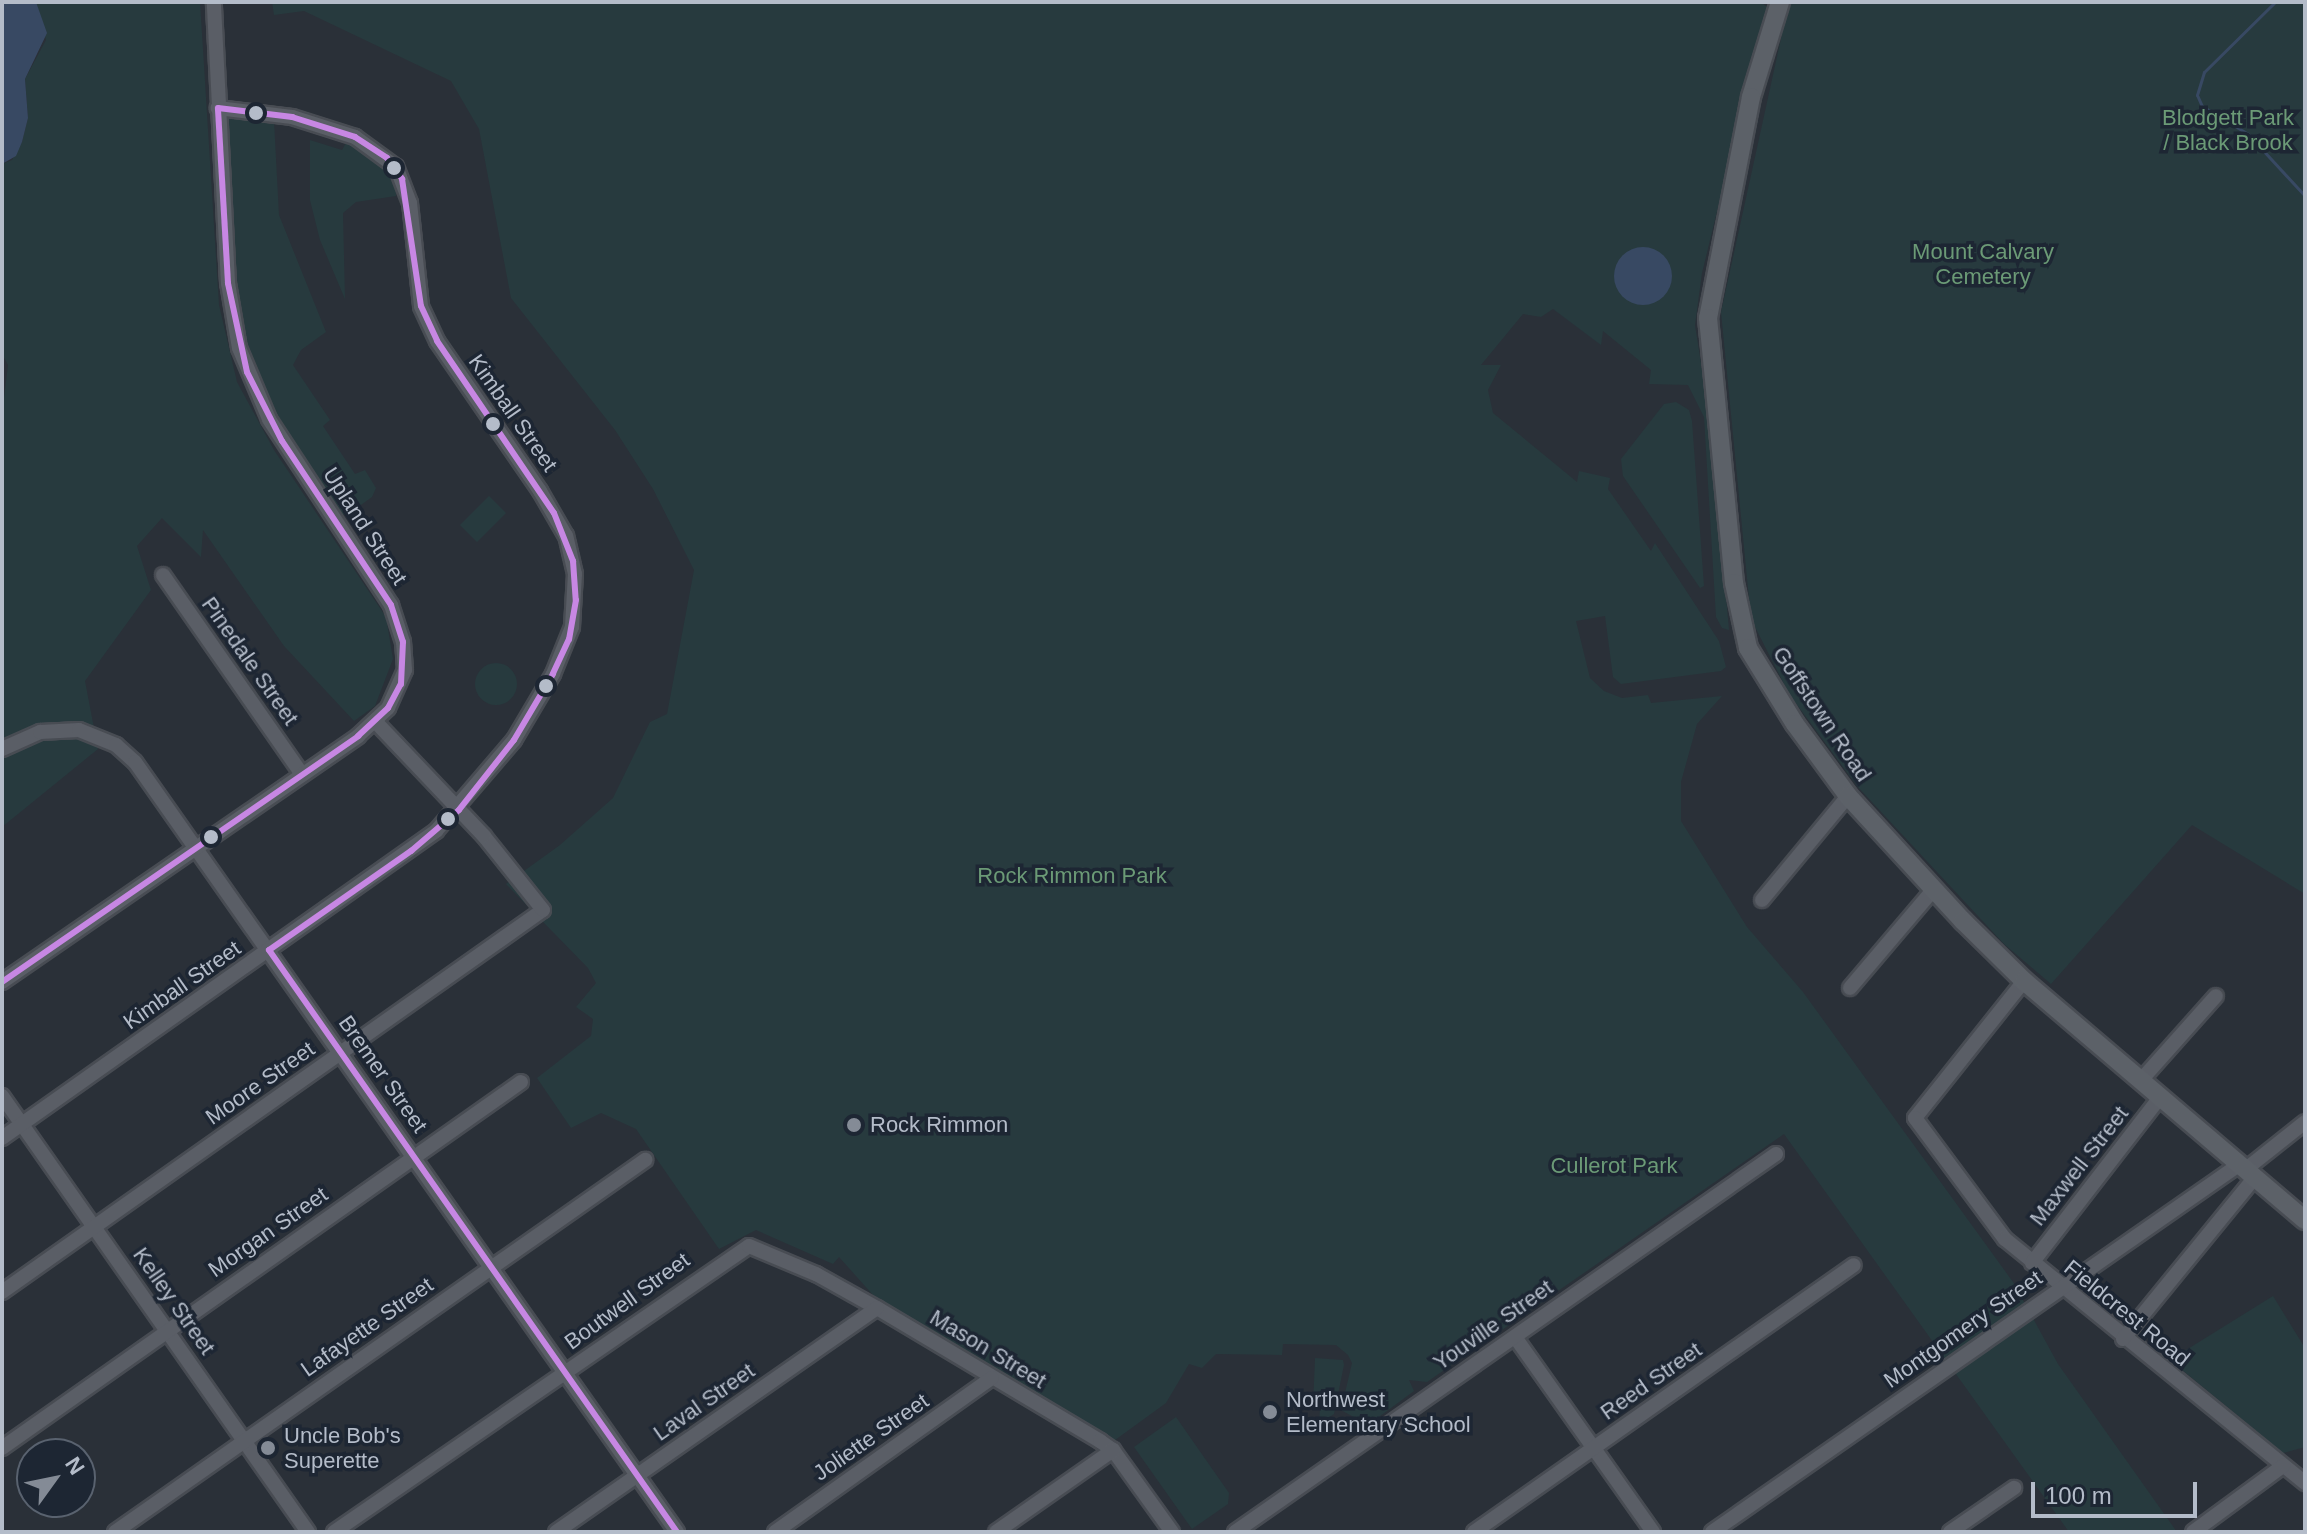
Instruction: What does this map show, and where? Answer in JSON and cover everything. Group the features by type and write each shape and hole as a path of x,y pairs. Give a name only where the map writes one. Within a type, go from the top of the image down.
{"main road":[{"name":"Goffstown Road","path":"1780,2 1751,97 1709,309 1709,355 1743,634 1779,700 1848,796 1933,890 2024,981 2305,1220"}],"street":[{"name":"Upland Street","path":"2,982 375,721 401,684 405,656 400,629 378,581 282,441 247,372 228,283 214,2"},
{"name":"Kimball Street","path":"2,1138 411,851 459,810 514,740 564,651 576,600 570,549 554,513 438,344 421,306 410,203 396,167 355,137 292,117 218,108"},
{"name":"Pinedale Street","path":"163,575 301,773"},
{"path":"375,721 459,810"},
{"name":"Bremer Street","path":"2,749 53,730 79,730 105,739 135,762 677,1532"},
{"path":"1762,900 1848,796"},
{"name":"Moore Street","path":"2,1292 543,910 459,810"},
{"path":"1850,988 1933,890"},
{"name":"Fieldcrest Road","path":"2024,981 1915,1118 1996,1230 2059,1288 2305,1483"},
{"path":"2142,1079 2216,996"},
{"name":"Morgan Street","path":"2,1448 521,1082"},
{"name":"Kelley Street","path":"2,1096 308,1532"},
{"name":"Maxwell Street","path":"2032,1263 2161,1096"},
{"path":"2123,1339 2247,1170 2305,1122"},
{"name":"Youville Street","path":"1235,1532 1776,1154"},
{"name":"Lafayette Street","path":"115,1532 645,1160"},
{"name":"Montgomery Street","path":"1712,1532 2059,1288 2247,1170"},
{"name":"Mason Street","path":"749,1246 816,1274 877,1308 1113,1450 1172,1532"},
{"name":"Boutwell Street","path":"334,1532 749,1246"},
{"name":"Reed Street","path":"1474,1532 1854,1265"},
{"name":"Laval Street","path":"556,1532 877,1308"},
{"path":"1515,1337 1653,1532"},
{"name":"Joliette Street","path":"775,1532 992,1378"},
{"path":"996,1532 1113,1450"},
{"path":"2193,1532 2283,1466"},
{"path":"1950,1532 2014,1488"}],"green space":[{"path":"36,2 200,2 219,305 237,382 274,450 386,617 393,659 375,706 354,721 284,646 203,530 201,557 162,518 137,546 151,590 85,681 98,749 2,827 2,414 8,365 2,354 2,164 12,160 22,142 28,118 25,79 46,40"},
{"name":"Rock Rimmon Park","path":"272,2 1761,2 1767,7 1702,273 1695,325 1711,427 1729,630 1722,628 1716,617 1704,417 1688,385 1649,384 1651,370 1603,331 1601,345 1553,309 1541,317 1523,314 1481,365 1501,365 1488,390 1493,413 1577,482 1579,471 1610,478 1608,489 1651,551 1655,543 1719,641 1726,667 1721,671 1621,684 1613,677 1605,616 1576,621 1590,678 1604,691 1622,698 1648,695 1651,703 1722,696 1697,724 1681,782 1681,821 1747,927 1803,992 2013,1282 2058,1364 2177,1532 2069,1532 1784,1134 1427,1382 1409,1380 1414,1391 1368,1425 1341,1410 1352,1363 1348,1355 1336,1345 1283,1344 1282,1355 1216,1354 1202,1368 1189,1364 1166,1403 1111,1443 873,1295 839,1257 833,1264 756,1230 719,1249 636,1129 601,1113 571,1128 537,1078 591,1036 593,1019 576,1007 596,983 588,968 506,884 560,845 613,798 650,722 667,714 694,570 653,489 615,430 511,298 479,129 451,81 304,11 274,15"},
{"name":"Mount Calvary Cemetery","path":"1789,2 2305,2 2305,894 2192,825 2051,984 2004,944 1857,786 1789,694 1751,619 1721,312"},
{"path":"231,116 274,121 279,215 326,332 301,350 293,365 330,420 323,426 355,474 365,470 376,488 372,497 347,515 339,514 288,442 255,381 232,296 226,119"},
{"path":"310,140 342,150 347,141 358,146 388,170 397,185 396,196 356,202 343,213 345,299 320,240 310,200"},
{"path":"1676,402 1689,410 1692,421 1704,586 1700,588 1623,476 1621,459 1664,404"},
{"path":"489,496 506,513 477,542 460,525"},
{"path":"496,663 511,669 517,684 511,699 496,705 481,699 475,684 481,669"},
{"path":"2273,1296 2305,1348 2305,1447 2283,1453 2170,1360"},
{"path":"1315,1358 1343,1360 1344,1365 1334,1414 1319,1424 1320,1408 1313,1407"},
{"path":"1176,1417 1229,1493 1228,1504 1192,1529 1134,1447"}],"water":[{"path":"2,2 36,2 47,33 25,79 28,118 22,142 16,156 2,164"},
{"path":"1643,247 1664,255 1672,276 1664,297 1643,305 1622,297 1614,276 1622,255"}],"waterway":[{"path":"2275,2 2204,72 2197,95 2202,106 2248,134 2305,196"}],"transit line":[{"path":"2,982 358,736 388,708 401,684 403,642 391,605 282,441 247,372 228,283 218,108 292,117 355,137 387,158 402,179 421,306 437,341 554,513 573,561 576,600 569,639 553,674 514,740 459,810 411,851 269,950 677,1532"}],"place":[{"name":"Rock Rimmon","path":"854,1125"},
{"name":"Northwest Elementary School","path":"1270,1412"},
{"name":"Uncle Bob's Superette","path":"268,1448"}],"park label":[{"name":"Blodgett Park / Black Brook","path":"2228,130"},
{"name":"Cullerot Park","path":"1614,1166"}]}
